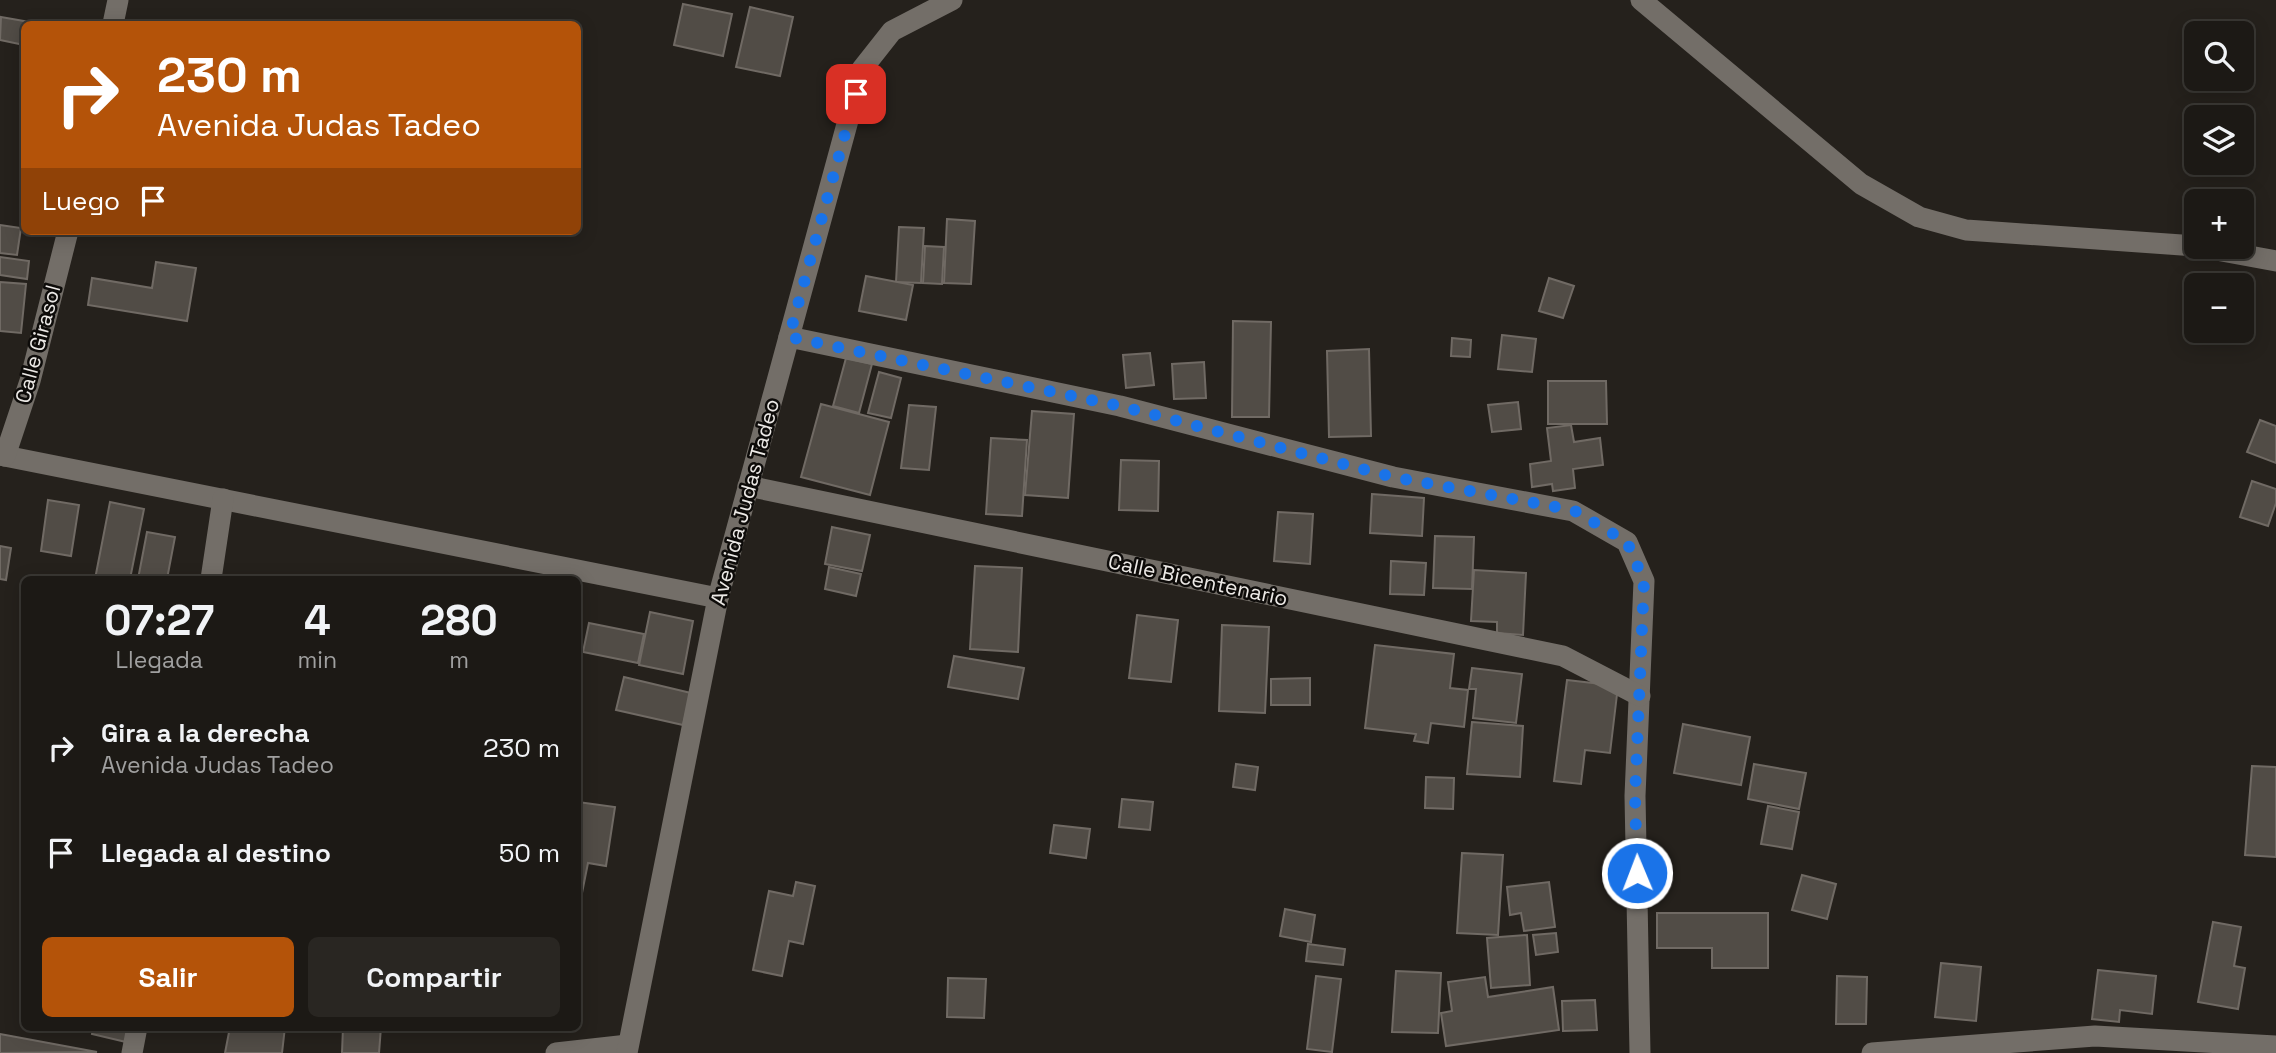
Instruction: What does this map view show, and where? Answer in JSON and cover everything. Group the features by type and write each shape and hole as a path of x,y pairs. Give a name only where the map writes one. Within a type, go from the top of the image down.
{"street":[{"path":"114,21 118,0"},
{"name":"Avenida Judas Tadeo","path":"627,1049 718,598 862,69 892,31 952,0"},
{"path":"1641,0 1861,184 1919,217 1966,230 2184,246"},
{"name":"Calle Girasol","path":"3,455 30,381 67,235"},
{"path":"2254,257 2276,261"},
{"path":"789,337 1120,406 1393,477 1573,510 1627,542 1644,581 1635,796 1640,1053"},
{"path":"3,455 718,598"},
{"name":"Calle Bicentenario","path":"748,486 1563,656 1640,695"},
{"path":"211,576 223,499"},
{"path":"132,1053 136,1031"},
{"path":"1872,1053 2095,1036 2276,1046"},
{"path":"556,1053 627,1049"}],"building":[{"path":"683,4 732,14 723,56 674,45"},
{"path":"750,7 793,17 780,76 736,67"},
{"path":"1,17 24,21 21,21 21,44 0,40"},
{"path":"947,219 975,221 971,284 944,283"},
{"path":"0,225 21,228 17,255 0,253"},
{"path":"899,227 924,228 921,283 896,282"},
{"path":"925,246 944,247 942,284 923,283"},
{"path":"0,257 29,261 27,279 0,275"},
{"path":"156,262 196,268 187,321 88,305 92,278 152,288"},
{"path":"866,276 913,285 906,320 859,311"},
{"path":"1549,278 1574,286 1563,318 1539,311"},
{"path":"0,282 26,284 21,333 0,331"},
{"path":"1233,321 1271,322 1269,417 1232,417"},
{"path":"1502,335 1536,339 1532,372 1498,369"},
{"path":"1452,338 1471,340 1470,357 1451,356"},
{"path":"1369,349 1371,436 1329,437 1327,351"},
{"path":"1150,353 1154,385 1126,388 1123,355"},
{"path":"846,358 872,364 859,413 833,406"},
{"path":"1204,362 1206,398 1174,399 1172,364"},
{"path":"879,372 901,378 891,418 868,413"},
{"path":"1548,381 1606,381 1607,424 1548,424"},
{"path":"1518,402 1521,429 1492,432 1488,405"},
{"path":"821,404 889,422 870,495 801,477"},
{"path":"909,405 936,407 929,470 901,468"},
{"path":"1032,411 1074,414 1068,498 1025,495"},
{"path":"2260,420 2276,426 2276,463 2247,452"},
{"path":"1571,425 1574,442 1600,438 1603,465 1573,469 1575,488 1553,491 1552,484 1532,487 1530,464 1551,461 1547,428"},
{"path":"991,438 1027,440 1022,516 986,514"},
{"path":"1121,460 1159,461 1158,511 1119,510"},
{"path":"2252,481 2276,489 2276,503 2268,526 2240,517"},
{"path":"1372,494 1424,498 1422,536 1370,533"},
{"path":"48,500 79,505 71,556 41,551"},
{"path":"110,502 144,509 131,576 96,576"},
{"path":"1278,512 1313,514 1310,564 1274,561"},
{"path":"832,527 870,535 862,571 825,564"},
{"path":"147,532 175,537 168,576 139,576"},
{"path":"1435,536 1474,537 1472,589 1433,588"},
{"path":"0,546 11,548 6,580 0,579"},
{"path":"1391,561 1426,563 1424,595 1390,594"},
{"path":"975,566 1022,568 1018,652 970,649"},
{"path":"829,567 861,574 856,596 825,589"},
{"path":"1474,570 1526,573 1523,635 1497,633 1497,622 1471,621"},
{"path":"650,612 693,621 683,674 639,665"},
{"path":"1137,615 1178,620 1171,682 1129,678"},
{"path":"589,623 644,634 638,663 583,652"},
{"path":"1222,625 1269,627 1265,713 1219,711"},
{"path":"1375,645 1454,654 1450,688 1468,690 1464,727 1431,723 1428,743 1414,741 1416,734 1365,728"},
{"path":"954,656 1024,668 1018,699 948,687"},
{"path":"1472,668 1522,674 1516,723 1473,718 1476,689 1469,689"},
{"path":"624,677 691,693 683,725 616,710"},
{"path":"1310,678 1310,705 1271,705 1271,679"},
{"path":"1567,680 1618,686 1610,753 1585,750 1581,784 1554,781"},
{"path":"1472,722 1523,726 1520,777 1467,774"},
{"path":"1683,724 1750,737 1741,785 1674,773"},
{"path":"1236,764 1258,767 1255,790 1233,787"},
{"path":"1754,764 1806,773 1799,809 1748,799"},
{"path":"2252,766 2276,767 2276,857 2245,855"},
{"path":"1426,777 1454,778 1453,809 1425,808"},
{"path":"1122,799 1153,802 1150,830 1119,827"},
{"path":"581,802 615,807 606,866 588,863 581,898"},
{"path":"1768,806 1799,812 1792,849 1761,844"},
{"path":"1054,825 1090,829 1086,858 1050,853"},
{"path":"1462,853 1503,855 1498,935 1457,933"},
{"path":"1802,875 1836,884 1827,919 1792,910"},
{"path":"796,882 815,886 803,944 789,941 782,976 753,970 769,891 793,896"},
{"path":"1549,882 1555,927 1524,931 1521,913 1510,915 1507,887"},
{"path":"1285,909 1315,915 1311,942 1280,936"},
{"path":"1657,913 1768,913 1768,968 1712,968 1712,948 1657,948"},
{"path":"2213,922 2241,927 2234,966 2245,968 2238,1009 2198,1002"},
{"path":"1556,933 1558,952 1536,955 1533,935"},
{"path":"1527,935 1530,985 1491,988 1487,938"},
{"path":"1308,944 1345,949 1343,965 1306,961"},
{"path":"1941,963 1981,967 1976,1021 1935,1017"},
{"path":"2098,970 2156,976 2152,1014 2120,1010 2119,1022 2092,1019"},
{"path":"1396,971 1441,973 1438,1033 1392,1032"},
{"path":"1316,976 1341,979 1332,1052 1307,1049"},
{"path":"1837,976 1867,977 1866,1024 1836,1024"},
{"path":"1485,977 1488,997 1553,987 1559,1030 1446,1046 1441,1013 1452,1011 1448,982"},
{"path":"948,978 986,979 984,1018 947,1017"},
{"path":"1595,1000 1597,1030 1563,1031 1562,1001"},
{"path":"92,1031 129,1031 126,1042 92,1034"},
{"path":"229,1031 285,1031 282,1053 225,1053"},
{"path":"343,1031 381,1031 379,1053 342,1053"},
{"path":"0,1034 97,1052 0,1053"}],"route":[{"path":"856,94 789,337 1120,406 1393,477 1573,510 1627,542 1644,581 1635,796 1637,873"}]}
